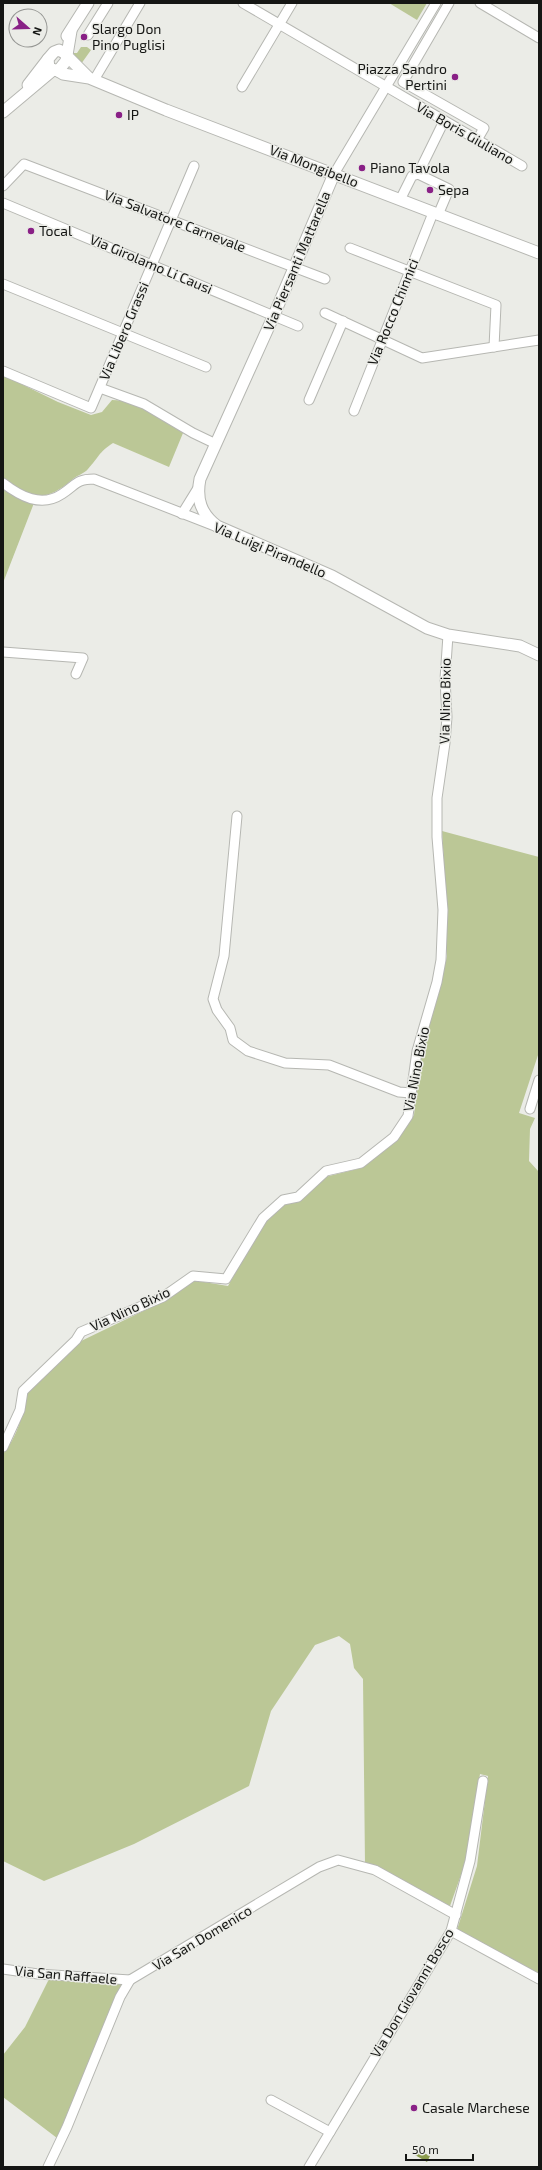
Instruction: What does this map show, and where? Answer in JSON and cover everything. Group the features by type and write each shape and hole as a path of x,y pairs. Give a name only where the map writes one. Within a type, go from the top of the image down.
{"street":[{"path":"18,98 71,31 88,3"},
{"path":"88,35 108,3"},
{"path":"92,79 140,3"},
{"name":"Via Boris Giuliano","path":"243,3 522,166"},
{"path":"242,87 292,3"},
{"name":"Via Piersanti Mattarella","path":"217,526 202,512 198,495 200,479 274,315 334,174 436,3"},
{"path":"449,3 403,82 484,128 477,140"},
{"path":"480,3 539,38"},
{"path":"3,112 18,98 66,61 71,31"},
{"path":"59,50 92,79 64,74 48,66 51,55 59,50"},
{"name":"Via Mongibello","path":"92,79 166,110 539,253"},
{"path":"400,200 412,176 418,174 444,121"},
{"name":"Via Salvatore Carnevale","path":"3,186 24,164 295,266 325,279"},
{"name":"Via Libero Grassi","path":"3,371 91,408 194,166"},
{"name":"Via Rocco Chinnici","path":"354,411 409,271 435,214 450,188 418,174"},
{"name":"Via Girolamo Li Causi","path":"3,203 298,326"},
{"path":"350,248 496,305 494,348"},
{"path":"3,284 206,367"},
{"path":"325,313 422,358 539,340"},
{"path":"309,400 343,322"},
{"path":"100,388 144,404 193,433 216,444"},
{"name":"Via Luigi Pirandello","path":"3,483 24,497 46,501 62,494 81,479 94,479 182,514 217,526 332,576 427,628 448,635 520,646 539,655"},
{"path":"182,514 198,488"},
{"name":"Via Nino Bixio","path":"3,1447 20,1410 23,1392 76,1340 81,1332 163,1298 193,1276 226,1279 263,1218 283,1200 298,1197 326,1171 361,1163 394,1137 408,1116 420,1038 437,982 441,960 443,910 437,838 437,798 445,743 447,717 445,679 448,635"},
{"path":"3,652 83,658 76,674"},
{"path":"237,816 224,956 213,999 217,1010 230,1028 233,1040 248,1051 285,1063 330,1065 400,1092 411,1093"},
{"path":"530,1109 539,1080"},
{"name":"Via Don Giovanni Bosco","path":"309,2167 451,1931 470,1861 483,1781"},
{"name":"Via San Domenico","path":"48,2167 67,2127 120,1997 130,1980 320,1867 338,1860 375,1870 456,1915"},
{"path":"451,1931 539,1979"},
{"name":"Via San Raffaele","path":"3,1969 38,1974 130,1980"},
{"path":"271,2100 330,2132"}],"shaded area":[{"path":"389,3 427,3 417,20"},
{"path":"81,47 87,47 91,50 81,64 73,53 77,53"},
{"path":"3,375 58,402 91,415 102,412 112,400 131,403 149,411 183,433 169,467 113,443 101,452 86,471 54,492 38,496 22,491 3,478"},
{"path":"3,487 17,498 34,503 3,583"},
{"path":"442,831 539,857 539,1052 519,1113 535,1118 530,1129 529,1161 539,1172 539,1976 457,1930 477,1866 488,1776 480,1774 467,1858 450,1906 382,1869 365,1864 363,1679 354,1668 350,1644 339,1636 315,1645 271,1711 249,1786 134,1844 44,1881 3,1861 3,1454 16,1433 24,1409 26,1393 79,1342 164,1301 192,1280 228,1286 260,1228 281,1206 298,1199 325,1177 361,1168 394,1142 414,1115 422,1039 438,996 447,956 445,942 447,914"},
{"path":"49,1979 120,1982 122,1985 57,2138 3,2097 3,2055 25,2027"},
{"path":"418,2150 430,2156 427,2162 415,2155"}],"place":[{"name":"Slargo Don Pino Puglisi","path":"84,37"},
{"name":"Piazza Sandro Pertini","path":"455,77"},
{"name":"IP","path":"119,115"},
{"name":"Piano Tavola","path":"362,168"},
{"name":"Sepa","path":"430,190"},
{"name":"Tocal","path":"31,231"},
{"name":"Casale Marchese","path":"414,2108"}]}
